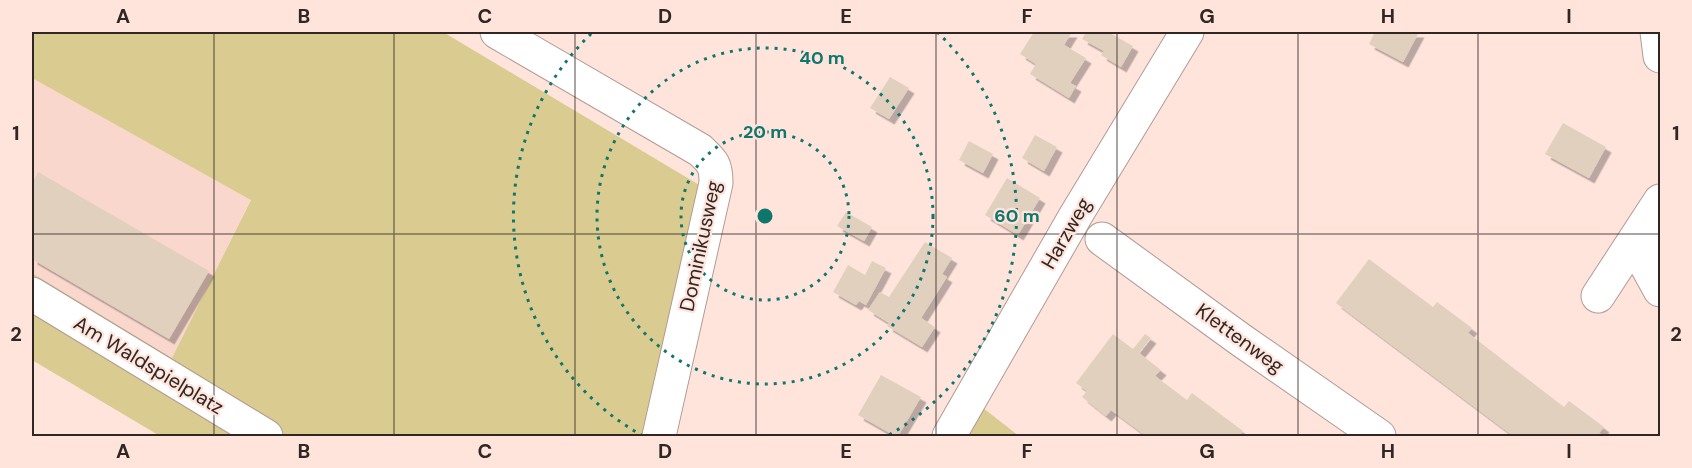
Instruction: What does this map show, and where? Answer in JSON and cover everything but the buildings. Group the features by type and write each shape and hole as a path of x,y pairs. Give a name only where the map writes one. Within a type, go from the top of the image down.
{"street":[{"name":"Dominikusweg","path":"497,32 700,150 712,161 716,171 716,183 658,436"},
{"name":"Harzweg","path":"949,436 1076,215 1187,32"},
{"path":"1657,32 1660,56"},
{"path":"1598,296 1660,201"},
{"path":"1641,231 1644,261 1660,290"},
{"name":"Klettenweg","path":"1102,239 1378,436"},
{"name":"Am Waldspielplatz","path":"32,294 266,436"}],"shaded area":[{"path":"32,32 443,32 706,189 645,436 160,436 32,360 32,273 172,358 251,200 32,78"},
{"path":"32,78 251,199 172,359 32,273"},
{"path":"978,404 1019,436 960,436"}]}
